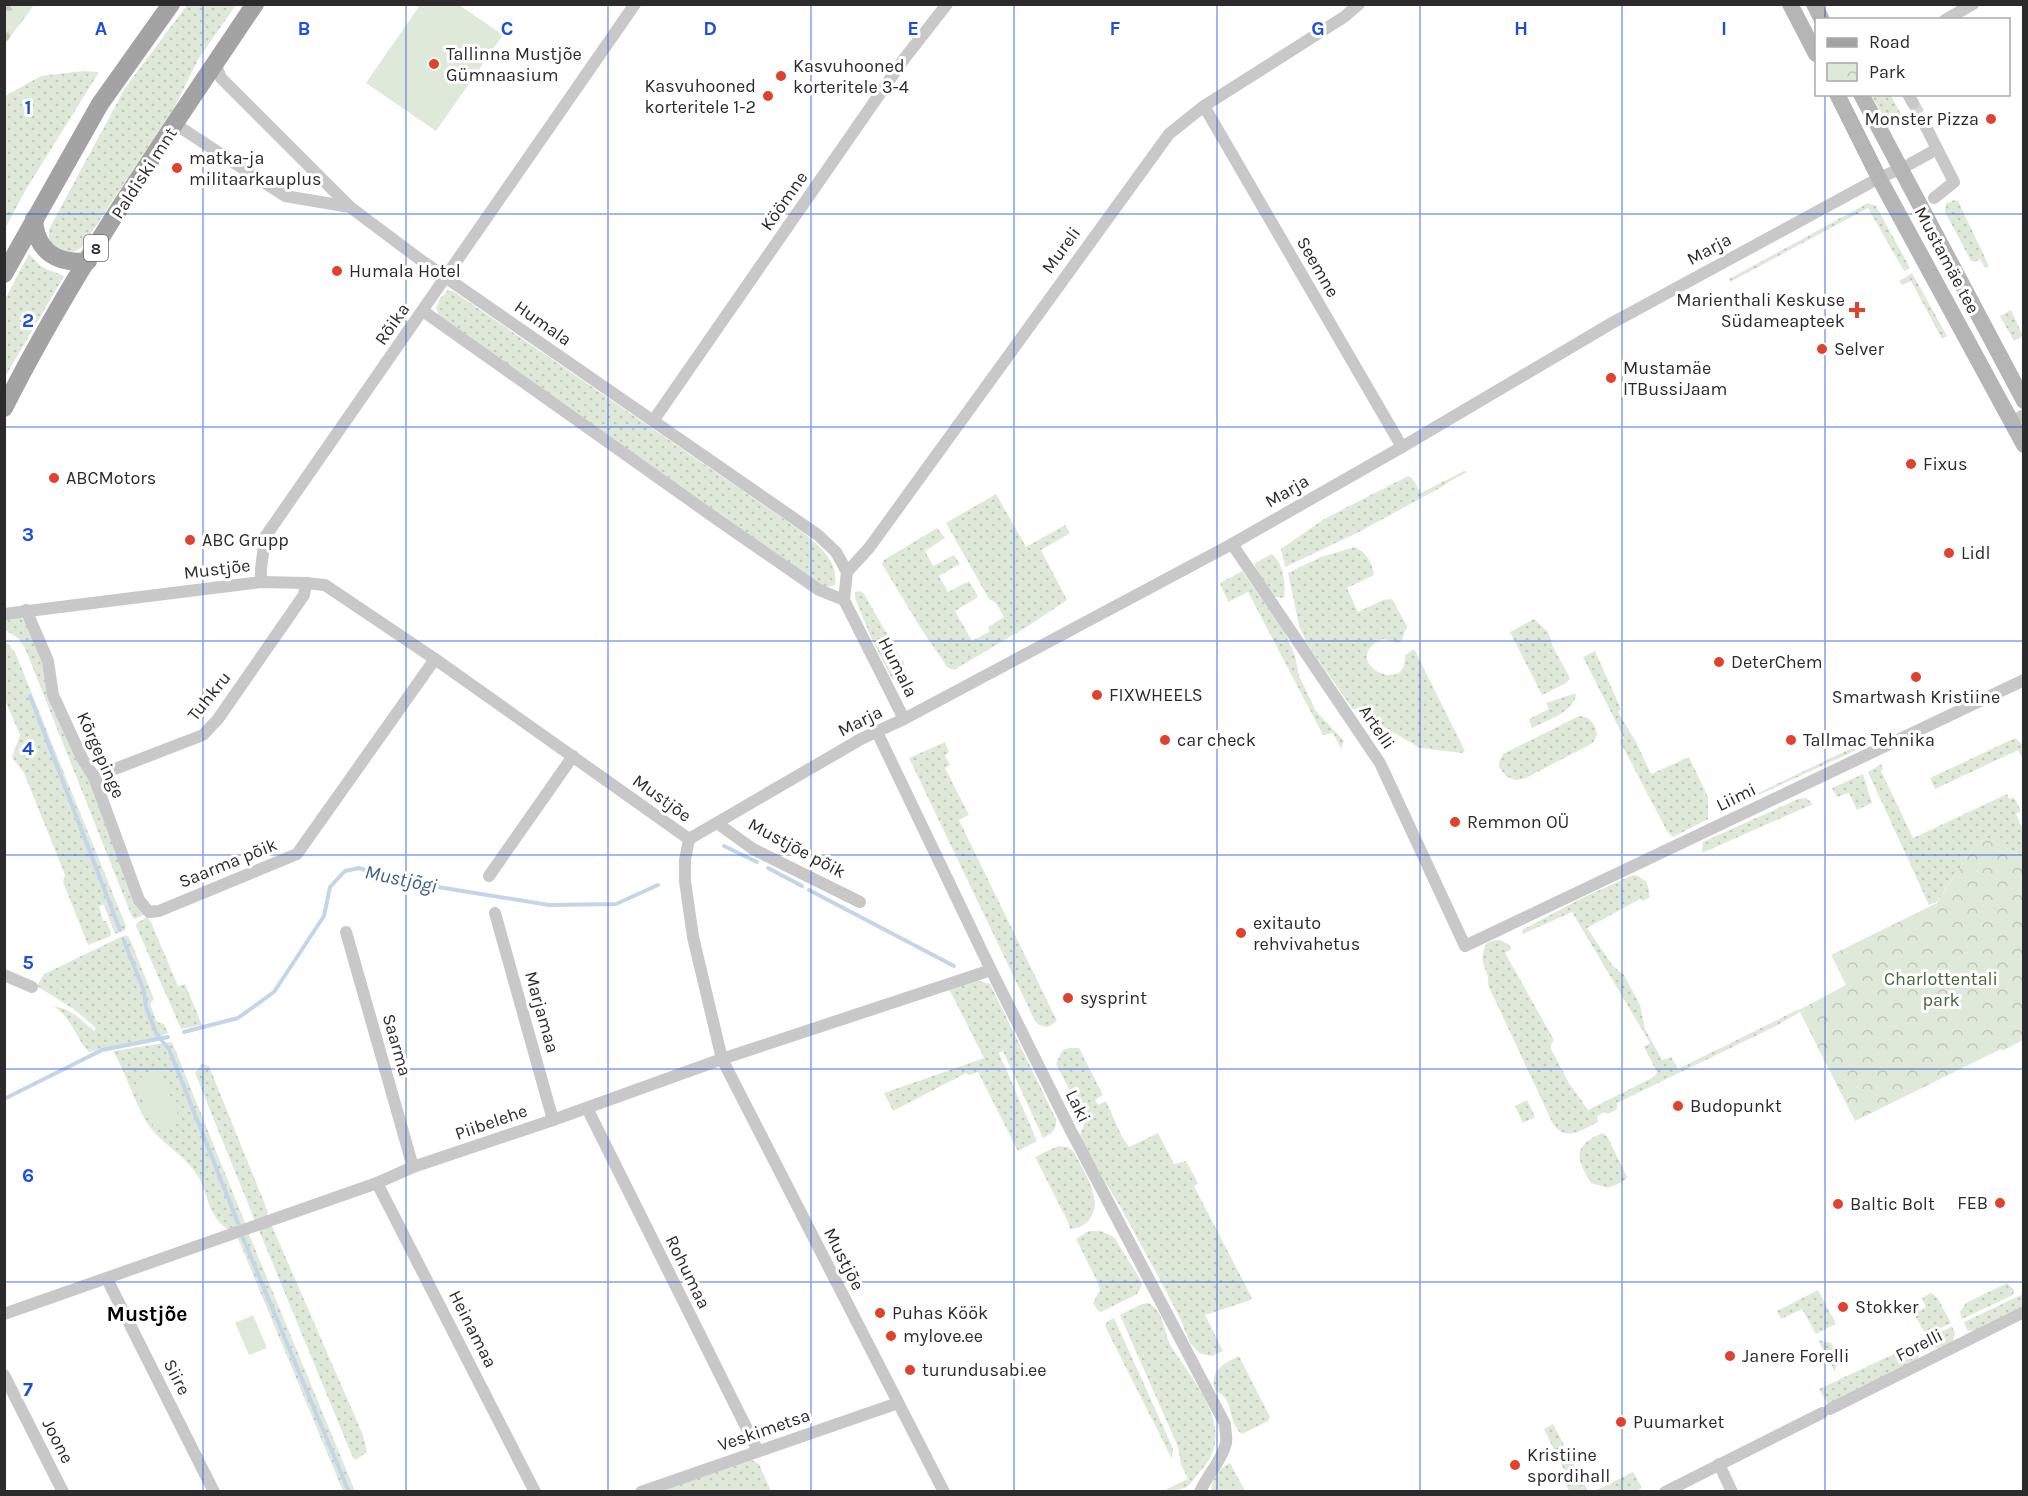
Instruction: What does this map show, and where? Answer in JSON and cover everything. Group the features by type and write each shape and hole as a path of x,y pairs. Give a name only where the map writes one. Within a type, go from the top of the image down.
{"main road":[{"path":"4,274 100,104 171,4"},
{"name":"Paldiski mnt","path":"4,408 88,261 255,4"},
{"path":"1790,4 1815,52"},
{"path":"1814,4 1821,18"},
{"name":"Mustamäe tee","path":"1838,96 1879,178 2018,418 2024,444"},
{"name":"Mustamäe tee","path":"1862,96 1905,166 2024,401"},
{"path":"34,219 38,238 51,255 75,262 88,261"}],"street":[{"name":"Rõika","path":"261,582 265,537 635,4"},
{"name":"Köömne","path":"653,421 898,68 947,4"},
{"name":"Mureli","path":"847,572 869,548 1169,134 1204,106 1344,17 1359,4"},
{"path":"1948,18 1973,4"},
{"name":"Humala","path":"215,63 221,78 350,207 445,277 818,535 836,552 847,572"},
{"name":"Seemne","path":"1204,106 1402,447"},
{"path":"175,124 285,196 350,207"},
{"path":"1926,127 1954,182 1934,198"},
{"name":"Marja","path":"689,839 877,732 1232,544 1612,323 1879,178 1937,149"},
{"path":"423,311 819,590 844,600 847,572"},
{"name":"Artelli","path":"1232,544 1380,763 1465,946"},
{"name":"Mustjõe","path":"4,614 261,582 325,585 435,659 689,839 685,860 685,881 693,936 722,1059 944,1491"},
{"name":"Tuhkru","path":"94,777 203,735 218,719 304,595 306,583"},
{"name":"Humala","path":"844,600 904,719"},
{"name":"Kõrgepinge","path":"26,610 48,661 53,695 82,758 94,777 139,900 149,912"},
{"name":"Saarma põik","path":"149,912 159,911 297,854 435,659"},
{"name":"Liimi","path":"1465,946 2024,680"},
{"name":"Laki","path":"877,732 991,970 1082,1152 1225,1424 1226,1443 1200,1491"},
{"path":"489,876 573,756"},
{"name":"Mustjõe põik","path":"717,823 753,849 860,902"},
{"name":"Marjamaa","path":"495,913 553,1120"},
{"name":"Saarma","path":"346,932 413,1167"},
{"name":"Piibelehe","path":"4,1314 377,1184 413,1167 553,1120 722,1059 991,970"},
{"path":"4,975 32,987"},
{"name":"Rohumaa","path":"587,1108 758,1451"},
{"name":"Heinamaa","path":"377,1184 535,1491"},
{"name":"Siire","path":"107,1279 214,1491"},
{"name":"Forelli","path":"1665,1491 2024,1312"},
{"name":"Joone","path":"4,1375 63,1491"},
{"name":"Veskimetsa","path":"641,1491 898,1403"},
{"path":"1719,1464 1732,1491"}],"green space":[{"path":"4,5 34,5 5,44"},
{"path":"187,5 236,5 199,58 174,108 82,247 72,253 53,248 49,239 49,229 125,88"},
{"path":"420,5 459,5 503,35 436,131 366,83"},
{"path":"83,71 99,72 25,191 5,229 5,96 41,76"},
{"path":"1872,96 1892,96 1904,120 1888,126"},
{"path":"1954,200 1958,201 1989,266 1985,268 1980,259 1975,262 1971,261 1945,212 1946,204"},
{"path":"1868,203 1876,206 1910,268 1904,271 1868,208 1730,282 1729,279"},
{"path":"29,254 42,267 64,276 5,377 5,299"},
{"path":"1912,273 1947,336 1942,339 1911,281 1902,285 1899,281"},
{"path":"448,290 453,291 804,533 831,562 835,585 825,588 439,316 436,308 439,300"},
{"path":"2011,310 2023,336 2014,341 2000,316"},
{"path":"1464,471 1467,472 1359,532 1285,567 1281,549 1324,519 1408,476 1412,478 1421,493"},
{"path":"996,494 1026,547 1065,525 1070,533 1041,550 1067,600 954,670 947,667 882,564 884,560 937,528 945,538 925,551 933,566 954,555 960,564 939,576 948,592 969,581 978,597 955,611 972,641 990,631 988,627 1004,617 996,603 989,599 946,523"},
{"path":"1355,547 1368,558 1374,575 1347,588 1358,612 1383,600 1392,599 1407,626 1402,640 1398,643 1383,639 1371,648 1367,657 1370,665 1387,675 1396,674 1403,668 1405,655 1414,649 1465,751 1462,753 1420,748 1352,708 1307,644 1299,625 1288,573 1321,557"},
{"path":"1271,554 1281,567 1284,598 1274,597 1254,564"},
{"path":"1242,571 1284,631 1295,656 1299,676 1316,711 1344,741 1341,749 1333,733 1323,735 1248,592 1228,602 1220,583"},
{"path":"860,591 864,594 903,662 907,675 901,681 892,679 870,635 855,598 855,592"},
{"path":"20,617 28,624 145,914 135,919 132,917 25,648 18,638 5,630 4,620"},
{"path":"1534,619 1548,632 1553,647 1570,678 1566,683 1542,695 1510,632"},
{"path":"5,641 15,652 126,926 125,930 115,934 104,905 99,906 103,921 106,921 111,936 88,945 63,882 65,875 24,773 12,757 20,735 5,700"},
{"path":"1595,651 1621,709 1618,712 1651,774 1689,757 1708,797 1708,819 1673,837 1667,831 1620,741 1624,738 1583,657"},
{"path":"1576,693 1575,699 1566,710 1532,728 1529,719 1549,709 1546,703"},
{"path":"1579,716 1589,719 1594,725 1597,735 1593,743 1524,779 1515,780 1506,776 1499,767 1503,754"},
{"path":"2015,738 2023,745 2023,760 2018,750 1935,789 1930,778"},
{"path":"945,742 949,752 945,755 950,765 945,768 969,815 959,820 1057,1021 1048,1027 1039,1025 1035,1021 909,758"},
{"path":"1860,744 1859,748 1850,753 1748,798"},
{"path":"1881,764 1883,769 1881,771 1913,838 2007,794 2009,799 2014,797 2021,811 2016,814 2023,830 2023,857 1988,838 1975,845 1938,901 1929,905 1868,772"},
{"path":"1863,774 1872,803 1857,810 1849,793 1837,797 1832,788"},
{"path":"1806,798 1813,804 1702,853 1703,842 1798,799"},
{"name":"Charlottentali park","path":"1988,838 2023,857 2023,1040 1855,1121 1799,1010 1846,985 1831,955 1937,903 1975,845"},
{"path":"1633,875 1647,882 1650,897 1643,901 1640,899 1587,928 1613,966 1624,975 1640,1005 1645,1029 1662,1060 1671,1057 1678,1069 1799,1009 1800,1012 1774,1027 1617,1103 1617,1109 1597,1116 1598,1122 1574,1133 1563,1132 1553,1124 1488,985 1482,958 1483,952 1486,944 1496,940 1511,947 1505,953 1554,1040 1550,1047 1569,1083 1588,1110 1654,1077 1657,1072 1644,1047 1650,1043 1572,912 1523,934 1522,930 1584,897"},
{"path":"147,917 178,986 185,984 202,1025 181,1029 136,926"},
{"path":"125,935 129,937 154,999 150,1004 157,1022 164,1024 168,1033 151,1040 89,1052 65,1016 54,1007 70,1012 94,1031 96,1028 75,1010 37,986 44,974"},
{"path":"977,980 990,984 1056,1119 1053,1131 1043,1138 1003,1051 999,1053 1037,1141 1018,1151 978,1072 969,1075 966,1073 893,1111 884,1093 984,1058 949,989"},
{"path":"172,1042 246,1225 229,1230 221,1224 195,1172 149,1126 113,1051"},
{"path":"1068,1048 1079,1048 1103,1095 1095,1100 1098,1105 1106,1101 1129,1147 1158,1133 1174,1164 1186,1161 1198,1183 1194,1186 1252,1298 1205,1315 1223,1351 1212,1356 1206,1355 1199,1353 1190,1343 1159,1278 1090,1157 1080,1136 1085,1120 1056,1064 1062,1051"},
{"path":"202,1064 209,1066 268,1212 266,1216 255,1221 195,1073"},
{"path":"160,1069 180,1120 155,1130 135,1080"},
{"path":"1527,1100 1535,1117 1523,1123 1515,1106"},
{"path":"1602,1133 1607,1136 1627,1177 1624,1181 1608,1188 1591,1183 1580,1160 1581,1148"},
{"path":"1058,1146 1068,1147 1074,1152 1094,1197 1093,1215 1085,1224 1075,1229 1070,1229 1035,1157"},
{"path":"272,1226 363,1435 367,1452 356,1460 353,1458 258,1228"},
{"path":"1089,1231 1101,1231 1114,1237 1142,1285 1137,1294 1101,1312 1093,1303 1100,1290 1097,1281 1076,1239"},
{"path":"248,1232 355,1491 343,1491 237,1236"},
{"path":"2007,1283 2014,1290 2013,1295 1962,1319 1960,1312 1966,1303"},
{"path":"1818,1290 1836,1324 1816,1334 1802,1309 1781,1319 1777,1311"},
{"path":"1931,1293 1937,1297 1951,1323 1926,1335 1914,1314 1926,1307 1922,1298"},
{"path":"2023,1294 2023,1307 1974,1331 1967,1330 1964,1322"},
{"path":"1148,1303 1157,1311 1171,1346 1200,1389 1214,1421 1216,1437 1213,1453 1192,1481 1185,1488 1167,1491 1188,1479 1181,1464 1178,1447 1120,1315"},
{"path":"253,1315 267,1348 249,1355 235,1323"},
{"path":"1114,1318 1173,1449 1172,1459 1105,1326"},
{"path":"1952,1326 1955,1334 1952,1342 1939,1348 1933,1347 1928,1339"},
{"path":"1818,1340 1831,1343 1838,1355 1835,1372"},
{"path":"1913,1345 1919,1355 1918,1359 1832,1403 1827,1403 1819,1389"},
{"path":"1239,1356 1270,1417 1268,1421 1242,1434 1234,1424 1226,1400 1215,1390 1214,1383 1219,1368"},
{"path":"1553,1424 1588,1491 1569,1491 1566,1485 1570,1482 1544,1429"},
{"path":"750,1459 759,1464 771,1491 659,1492"},
{"path":"1230,1463 1245,1491 1211,1492 1216,1474"},
{"path":"1633,1472 1642,1488 1636,1491 1595,1491"}],"waterway":[{"path":"30,696 120,930"},
{"path":"724,846 757,862"},
{"name":"Mustjõgi","path":"184,1032 238,1018 274,992 324,916 330,887 345,871 359,868 395,880 549,905 616,904 658,885"},
{"path":"768,868 802,886"},
{"path":"809,890 954,966"},
{"path":"124,941 144,991 146,1007 157,1035 169,1049 238,1223"},
{"name":"Mustjõgi","path":"4,1099 102,1050 168,1037"},
{"path":"243,1238 349,1492"}],"tunnel":[{"path":"1913,103 1926,127"}],"place":[{"name":"Tallinna Mustjõe Gümnaasium","path":"434,64"},
{"name":"Kasvuhooned korteritele 3-4","path":"781,76"},
{"name":"Kasvuhooned korteritele 1-2","path":"768,96"},
{"name":"Monster Pizza","path":"1991,119"},
{"name":"matka-ja militaarkauplus","path":"177,168"},
{"name":"Humala Hotel","path":"337,271"},
{"name":"Marienthali Keskuse Südameapteek","path":"1857,310"},
{"name":"Selver","path":"1822,349"},
{"name":"Mustamäe ITBussiJaam","path":"1611,378"},
{"name":"Fixus","path":"1911,464"},
{"name":"ABCMotors","path":"54,478"},
{"name":"ABC Grupp","path":"190,540"},
{"name":"Lidl","path":"1949,553"},
{"name":"DeterChem","path":"1719,662"},
{"name":"Smartwash Kristiine","path":"1916,677"},
{"name":"FIXWHEELS","path":"1097,695"},
{"name":"car check","path":"1165,740"},
{"name":"Tallmac Tehnika","path":"1791,740"},
{"name":"Remmon OÜ","path":"1455,822"},
{"name":"exitauto rehvivahetus","path":"1241,933"},
{"name":"sysprint","path":"1068,998"},
{"name":"Budopunkt","path":"1678,1106"},
{"name":"FEB","path":"2000,1203"},
{"name":"Baltic Bolt","path":"1838,1204"},
{"name":"Stokker","path":"1843,1307"},
{"name":"Puhas Köök","path":"880,1313"},
{"name":"mylove.ee","path":"891,1336"},
{"name":"Janere Forelli","path":"1730,1356"},
{"name":"turundusabi.ee","path":"910,1370"},
{"name":"Puumarket","path":"1621,1422"},
{"name":"Kristiine spordihall","path":"1515,1465"}],"district":[{"name":"Mustjõe","path":"147,1314"}]}
